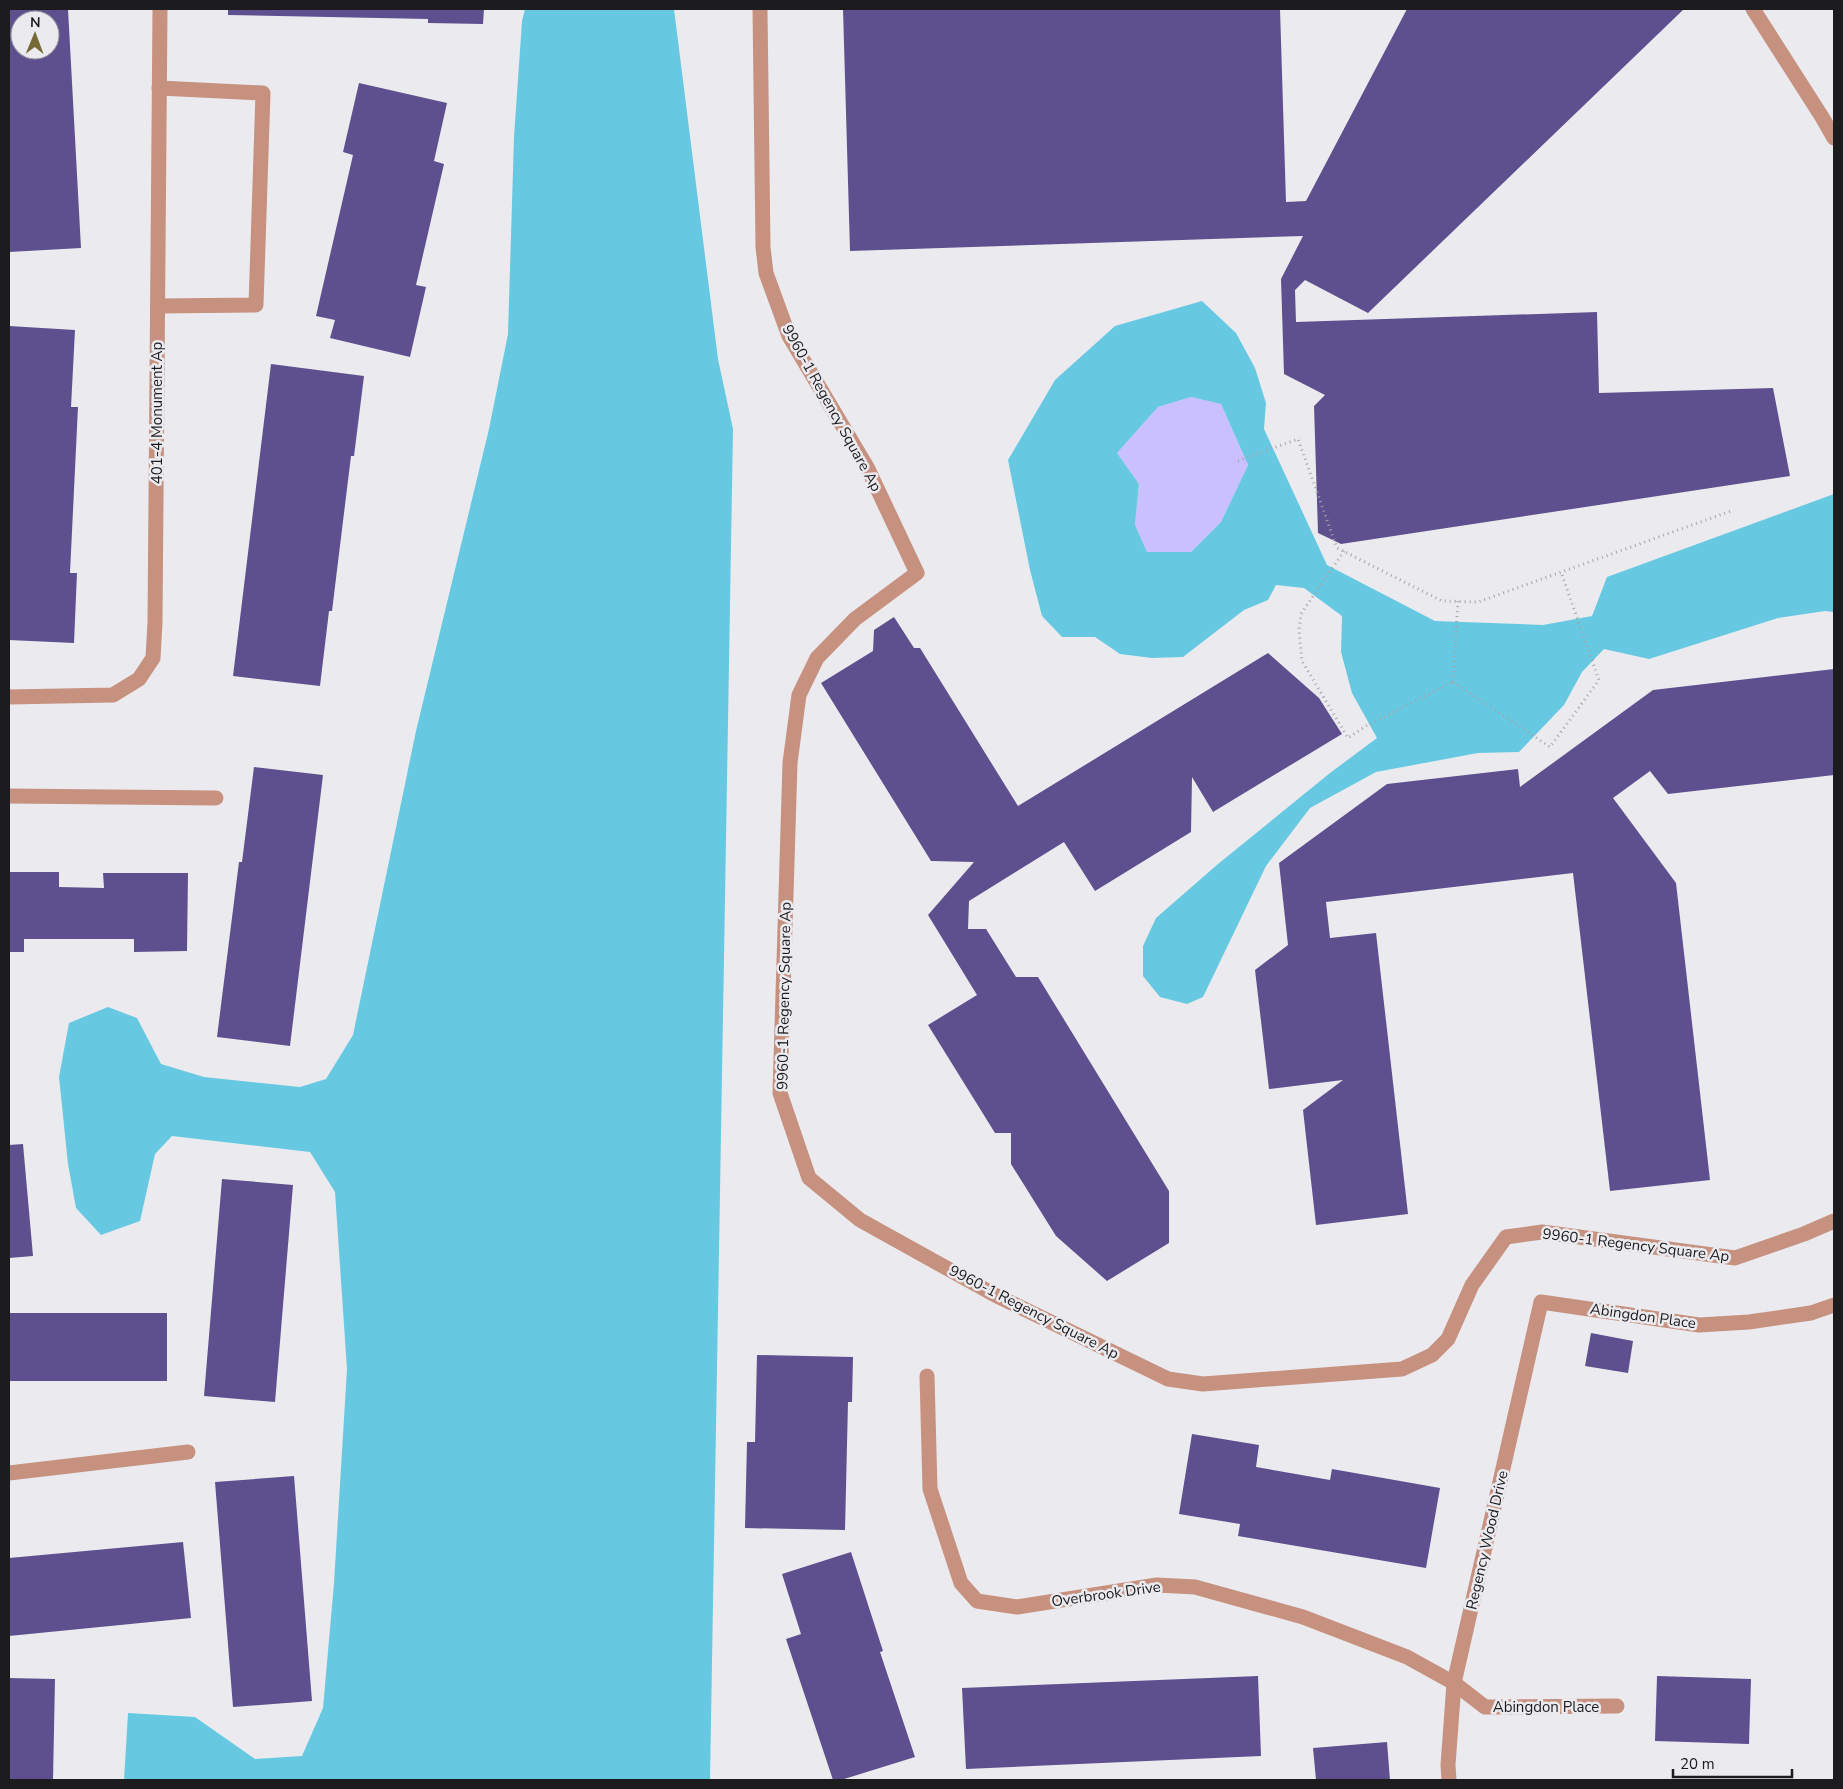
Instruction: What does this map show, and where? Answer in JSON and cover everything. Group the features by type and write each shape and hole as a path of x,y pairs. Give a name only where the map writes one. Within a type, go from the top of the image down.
{"street":[{"name":"401-4 Monument Ap","path":"9,697 113,694 138,679 153,658 156,622 160,9"},
{"name":"9960-1 Regency Square Ap","path":"760,9 763,247 766,273 789,336 867,467 917,573 855,619 836,638 817,658 799,695 790,763 780,1093 809,1178 860,1220 995,1295 1168,1379 1203,1384 1402,1369 1432,1355 1448,1340 1472,1285 1506,1237 1542,1232 1735,1258 1804,1234 1834,1221"},
{"path":"1753,9 1818,109 1834,138"},
{"path":"158,306 256,305 263,93 159,88"},
{"path":"9,796 216,798"},
{"name":"Abingdon Place","path":"1541,1302 1699,1325 1750,1322 1811,1313 1834,1305"},
{"name":"Regency Wood Drive","path":"1449,1780 1448,1764 1454,1683 1541,1302"},
{"name":"Overbrook Drive","path":"927,1376 930,1489 961,1583 977,1601 1017,1606 1157,1585 1195,1587 1303,1618 1407,1657 1454,1683"},
{"path":"9,1473 188,1452"},
{"name":"Abingdon Place","path":"1454,1683 1484,1707 1617,1706"}],"path":[{"path":"1238,460 1298,439 1337,548 1442,601 1478,602 1731,511"},
{"path":"1344,551 1339,561 1301,614 1299,630 1302,661 1348,738 1366,726 1454,682"},
{"path":"1454,682 1550,747 1599,680 1561,572"},
{"path":"1454,682 1458,601"}],"shaded area":[{"path":"1191,397 1221,404 1248,465 1221,522 1191,552 1147,552 1135,525 1139,484 1117,453 1158,407"}],"water":[{"path":"525,9 674,9 718,359 733,429 710,1780 124,1780 128,1713 195,1717 255,1759 302,1756 323,1708 334,1583 347,1369 335,1192 310,1152 172,1136 155,1154 140,1221 101,1235 76,1208 68,1164 59,1077 69,1023 108,1007 137,1018 161,1064 204,1077 300,1087 326,1079 353,1035 416,731 489,429 508,334 514,137 522,21"},
{"path":"1202,301 1236,333 1255,368 1266,403 1264,429 1327,565 1435,621 1543,625 1592,616 1607,577 1834,494 1834,612 1825,611 1778,618 1649,659 1604,649 1582,672 1564,705 1519,752 1478,753 1376,772 1310,808 1266,866 1203,997 1187,1004 1160,997 1143,976 1143,946 1156,918 1218,864 1330,773 1377,738 1352,693 1341,652 1342,616 1304,588 1276,585 1268,600 1244,610 1183,657 1152,658 1120,654 1095,637 1062,637 1042,616 1030,570 1008,460 1055,380 1115,326","holes":["1191,397 1221,404 1248,465 1221,522 1191,552 1147,552 1135,525 1139,484 1117,453 1158,407"]}],"building":[{"path":"9,9 68,9 81,248 9,252"},
{"path":"228,9 484,9 483,24 428,23 428,19 228,15"},
{"path":"843,9 1280,9 1286,202 1306,201 1407,9 1684,9 1368,313 1305,280 1295,290 1296,322 1597,312 1599,393 1773,388 1790,476 1341,544 1318,533 1314,406 1325,395 1284,374 1281,279 1303,236 850,251"},
{"path":"359,83 447,103 434,161 444,164 416,285 426,287 410,357 330,338 335,320 316,316 353,155 343,152"},
{"path":"9,326 75,330 71,407 78,407 70,573 77,573 74,643 9,640"},
{"path":"271,364 364,376 354,456 351,456 332,611 329,611 320,686 233,676"},
{"path":"894,617 914,648 920,648 1018,806 1268,653 1319,698 1342,734 1213,812 1192,777 1191,832 1095,891 1064,842 969,901 968,929 986,929 1016,977 1038,977 1169,1191 1169,1243 1107,1281 1056,1236 1011,1164 1011,1133 995,1133 928,1025 977,995 928,915 974,862 931,861 821,683 873,651 874,630"},
{"path":"1834,669 1834,775 1668,794 1650,771 1613,798 1676,883 1710,1180 1610,1191 1573,873 1326,902 1330,938 1376,933 1408,1214 1316,1225 1303,1110 1343,1080 1269,1089 1255,970 1288,945 1279,863 1387,784 1518,769 1520,787 1653,690"},
{"path":"254,767 323,775 290,1046 217,1037 239,862 242,862"},
{"path":"9,872 59,872 59,887 104,888 103,873 188,873 187,951 134,952 134,939 24,939 24,952 9,952"},
{"path":"23,1144 33,1256 9,1258 9,1145"},
{"path":"222,1179 293,1185 275,1402 204,1396"},
{"path":"9,1313 167,1313 167,1381 9,1381"},
{"path":"1591,1333 1633,1341 1628,1373 1585,1366"},
{"path":"757,1355 853,1357 852,1402 848,1402 845,1530 745,1528 747,1442 755,1442"},
{"path":"1192,1434 1259,1445 1256,1467 1330,1480 1332,1469 1440,1488 1426,1568 1238,1536 1240,1524 1179,1514"},
{"path":"294,1476 312,1701 233,1707 215,1482"},
{"path":"183,1542 191,1618 9,1636 9,1558"},
{"path":"851,1552 883,1651 880,1652 915,1757 841,1780 833,1780 786,1639 801,1634 782,1574"},
{"path":"1258,1676 1261,1756 966,1769 962,1688"},
{"path":"1657,1676 1751,1679 1749,1744 1655,1741"},
{"path":"9,1678 55,1679 53,1780 9,1780"},
{"path":"1387,1742 1390,1780 1316,1780 1313,1748"}]}
